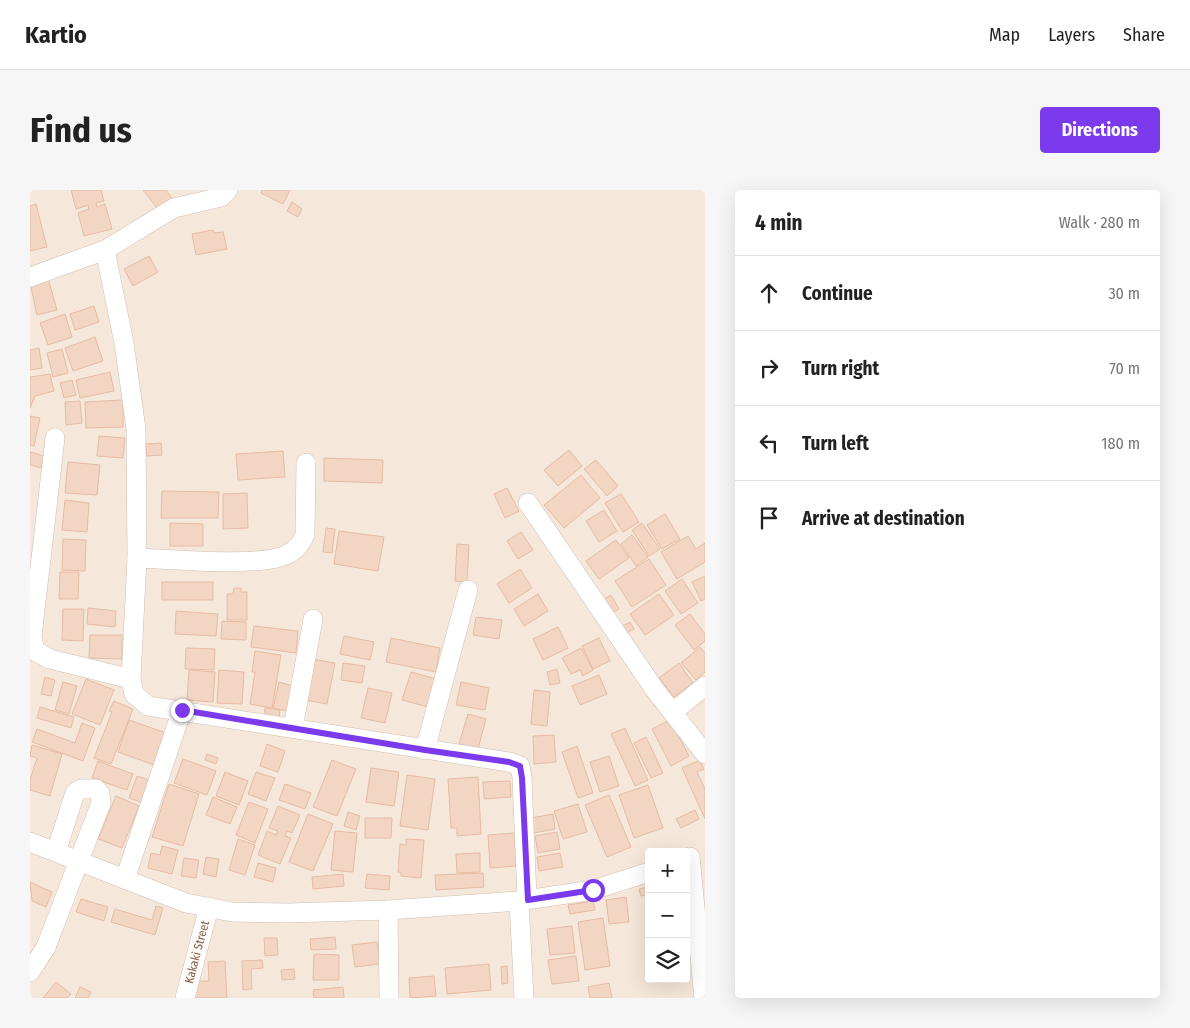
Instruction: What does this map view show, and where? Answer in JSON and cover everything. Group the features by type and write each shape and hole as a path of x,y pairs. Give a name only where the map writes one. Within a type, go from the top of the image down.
{"street":[{"path":"30,277 105,250 174,208 221,197 228,190"},
{"path":"105,250 124,343 136,429 137,558 131,679 134,694 148,706 509,762 520,766 522,778 524,998"},
{"path":"55,438 32,636 35,651 50,659 131,679"},
{"path":"137,558 260,562 286,555 301,545 306,535 306,463"},
{"path":"528,503 672,712 705,754"},
{"path":"425,750 468,590"},
{"path":"293,728 313,619"},
{"path":"672,712 705,686"},
{"path":"126,879 182,710"},
{"path":"30,972 46,947 101,802 100,794 96,789 80,789 75,793 56,852"},
{"path":"30,842 186,903 232,912 288,913 388,910 523,900 593,890 645,873"},
{"path":"694,854 704,998"},
{"name":"Kakaki Street","path":"185,998 209,907"},
{"path":"388,910 389,998"}],"shaded area":[{"path":"30,190 705,190 705,998 30,998"}],"building":[{"path":"71,190 101,190 104,201 96,203 97,207 105,204 112,229 84,236 78,213 89,209 88,205 76,209"},
{"path":"143,190 166,190 174,201 160,212"},
{"path":"262,190 290,190 283,204 261,193"},
{"path":"292,202 302,209 298,217 287,211"},
{"path":"36,204 47,247 30,251 30,206"},
{"path":"213,230 214,233 223,232 227,249 196,255 192,234"},
{"path":"149,256 158,272 133,286 124,269"},
{"path":"48,278 57,310 37,315 30,283"},
{"path":"94,306 99,322 75,330 70,314"},
{"path":"65,314 72,337 48,345 40,323"},
{"path":"95,337 103,361 73,371 65,348"},
{"path":"39,348 42,368 30,370 30,350"},
{"path":"62,349 68,373 53,377 47,353"},
{"path":"110,372 114,391 80,398 76,380"},
{"path":"50,374 54,391 35,396 30,408 30,377"},
{"path":"72,380 76,395 64,398 60,383"},
{"path":"123,400 123,427 86,428 85,402"},
{"path":"80,401 82,423 66,425 65,402"},
{"path":"30,416 40,418 34,446 30,445"},
{"path":"99,436 125,438 123,458 97,456"},
{"path":"161,443 162,455 147,456 146,444"},
{"path":"569,450 582,466 558,486 544,470"},
{"path":"283,451 285,477 238,480 236,454"},
{"path":"30,452 44,456 41,468 30,465"},
{"path":"324,458 383,460 382,483 324,481"},
{"path":"596,460 618,486 607,496 584,469"},
{"path":"68,462 100,465 97,495 65,493"},
{"path":"581,475 600,498 564,528 544,505"},
{"path":"507,488 519,511 505,518 494,494"},
{"path":"162,491 219,492 218,518 161,518"},
{"path":"247,493 248,528 223,529 223,494"},
{"path":"621,494 639,522 623,532 605,503"},
{"path":"65,500 89,503 87,532 62,530"},
{"path":"604,510 617,531 599,542 586,521"},
{"path":"665,514 680,539 662,549 647,525"},
{"path":"170,523 203,524 203,546 170,546"},
{"path":"642,523 660,549 649,556 632,530"},
{"path":"326,528 335,529 332,553 323,552"},
{"path":"339,531 384,537 378,571 334,564"},
{"path":"521,532 533,550 518,559 507,541"},
{"path":"632,535 648,557 636,566 621,544"},
{"path":"688,536 696,549 705,543 705,562 677,579 661,552"},
{"path":"63,539 86,540 85,571 62,570"},
{"path":"616,540 629,558 599,579 586,561"},
{"path":"457,544 469,545 467,582 455,581"},
{"path":"649,559 666,585 632,607 615,581"},
{"path":"520,569 532,588 509,603 497,584"},
{"path":"60,572 79,572 78,599 59,599"},
{"path":"705,576 705,599 701,601 692,582"},
{"path":"682,579 698,603 681,614 665,591"},
{"path":"162,582 213,582 213,600 162,600"},
{"path":"234,588 241,588 241,592 247,592 247,620 227,620 227,594 233,594"},
{"path":"538,594 548,611 524,626 514,609"},
{"path":"659,594 674,615 645,635 630,614"},
{"path":"611,595 619,609 612,613 604,599"},
{"path":"88,608 116,611 115,627 87,624"},
{"path":"63,609 84,609 83,641 62,640"},
{"path":"176,611 218,614 216,636 175,634"},
{"path":"690,614 705,634 705,641 694,650 675,625"},
{"path":"476,617 502,620 499,639 473,635"},
{"path":"222,621 246,622 246,640 221,639"},
{"path":"630,622 634,629 627,633 623,626"},
{"path":"254,626 298,631 296,653 251,647"},
{"path":"558,627 568,648 543,660 533,639"},
{"path":"90,635 122,635 122,659 89,658"},
{"path":"344,636 374,642 370,660 340,654"},
{"path":"391,638 440,648 436,672 386,662"},
{"path":"599,638 610,661 593,669 582,646"},
{"path":"700,647 705,653 705,672 696,680 681,663"},
{"path":"186,648 215,649 214,670 185,669"},
{"path":"581,648 593,670 583,676 580,670 571,674 562,658"},
{"path":"255,651 281,655 272,708 250,704 255,672 252,672"},
{"path":"312,659 335,663 327,704 305,700"},
{"path":"343,663 365,666 362,683 341,680"},
{"path":"679,663 693,683 674,697 659,678"},
{"path":"557,669 560,683 550,685 547,672"},
{"path":"189,670 215,672 213,702 187,700"},
{"path":"219,670 244,672 242,704 217,703"},
{"path":"411,672 436,679 428,707 402,700"},
{"path":"599,675 607,694 580,705 572,686"},
{"path":"45,677 55,680 51,696 41,694"},
{"path":"86,679 114,690 100,725 72,714"},
{"path":"63,682 77,686 69,714 55,710"},
{"path":"279,682 293,686 287,711 273,708"},
{"path":"461,682 489,688 485,710 456,705"},
{"path":"368,688 392,693 385,723 361,718"},
{"path":"534,690 550,692 547,726 531,724"},
{"path":"114,701 133,709 111,764 94,758 112,712 109,711"},
{"path":"40,707 74,717 71,728 37,718"},
{"path":"265,708 280,710 279,720 264,719"},
{"path":"468,714 486,719 478,749 459,744"},
{"path":"129,720 166,733 154,765 118,752"},
{"path":"670,720 689,756 671,766 652,729"},
{"path":"82,723 95,728 83,761 32,742 37,729 75,743"},
{"path":"625,728 648,780 635,786 611,734"},
{"path":"554,735 556,762 534,764 533,736"},
{"path":"646,737 663,773 651,778 634,743"},
{"path":"267,744 285,751 278,772 260,766"},
{"path":"32,745 62,754 50,796 30,790 30,780 37,758 30,756"},
{"path":"577,746 593,793 578,798 562,752"},
{"path":"207,754 218,758 216,764 205,760"},
{"path":"609,756 619,786 600,792 590,762"},
{"path":"183,759 216,771 207,795 174,783"},
{"path":"332,760 356,769 337,816 313,807"},
{"path":"700,760 704,769 697,772 705,789 705,819 682,768"},
{"path":"98,761 133,774 127,790 92,778"},
{"path":"371,768 399,772 394,806 366,802"},
{"path":"225,772 248,781 239,805 216,796"},
{"path":"256,772 275,778 266,801 248,794"},
{"path":"407,775 435,779 428,830 400,826"},
{"path":"137,776 152,781 144,803 129,798"},
{"path":"478,777 481,834 457,836 457,828 451,828 448,779"},
{"path":"510,781 511,797 484,799 483,782"},
{"path":"169,784 199,794 183,846 152,837"},
{"path":"285,784 311,793 305,809 279,800"},
{"path":"648,785 663,828 634,838 619,795"},
{"path":"609,795 631,847 607,857 585,805"},
{"path":"116,796 139,806 122,848 98,839"},
{"path":"213,797 237,807 230,824 206,815"},
{"path":"249,802 268,809 255,843 236,835"},
{"path":"578,804 587,832 563,839 554,811"},
{"path":"278,806 300,815 292,833 287,831 285,836 291,838 280,864 258,855 267,831 276,835 278,831 269,828"},
{"path":"695,810 699,819 681,828 676,819"},
{"path":"348,812 360,816 356,830 344,826"},
{"path":"308,814 333,824 313,871 289,862"},
{"path":"553,814 555,829 534,833 531,818"},
{"path":"365,818 392,818 391,838 365,838"},
{"path":"335,831 357,833 353,872 331,870"},
{"path":"557,832 560,849 538,853 535,836"},
{"path":"515,833 516,866 490,868 488,835"},
{"path":"238,839 255,845 245,875 229,870"},
{"path":"406,839 424,840 421,878 401,876 401,872 398,872 400,844 406,845"},
{"path":"162,846 178,850 172,874 148,868 151,853 160,855"},
{"path":"480,853 480,872 457,873 456,854"},
{"path":"560,853 563,867 539,871 537,857"},
{"path":"206,857 219,859 216,877 203,874"},
{"path":"184,858 199,860 196,878 181,876"},
{"path":"258,863 276,868 273,882 254,877"},
{"path":"483,873 484,887 436,890 435,875"},
{"path":"343,874 344,886 313,889 312,877"},
{"path":"367,874 390,876 389,890 365,888"},
{"path":"30,882 52,892 46,907 32,901"},
{"path":"645,888 645,896 641,896 639,889"},
{"path":"626,897 629,922 609,924 606,900"},
{"path":"81,899 108,907 104,921 76,912"},
{"path":"593,901 595,910 570,914 568,905"},
{"path":"156,906 163,908 155,935 111,922 115,909 152,920"},
{"path":"603,918 610,966 585,970 578,922"},
{"path":"572,926 575,953 550,955 547,929"},
{"path":"335,937 336,949 311,950 310,939"},
{"path":"264,938 277,938 278,955 265,956"},
{"path":"377,942 380,964 355,967 352,945"},
{"path":"314,954 339,955 339,980 313,980"},
{"path":"576,956 579,981 552,984 548,960"},
{"path":"262,960 263,968 251,969 252,989 243,990 242,961"},
{"path":"225,961 227,998 195,998 195,981 209,981 208,962"},
{"path":"489,964 491,990 447,994 445,968"},
{"path":"507,966 508,983 502,984 501,967"},
{"path":"294,969 295,979 282,980 281,970"},
{"path":"434,976 436,996 410,998 409,978"},
{"path":"56,982 71,994 67,998 43,998"},
{"path":"609,983 612,998 590,998 588,987"},
{"path":"80,987 91,992 88,998 75,998"},
{"path":"343,987 344,998 314,998 313,990"}],"route":[{"path":"182,710 509,762 520,766 528,900 593,890"}]}
